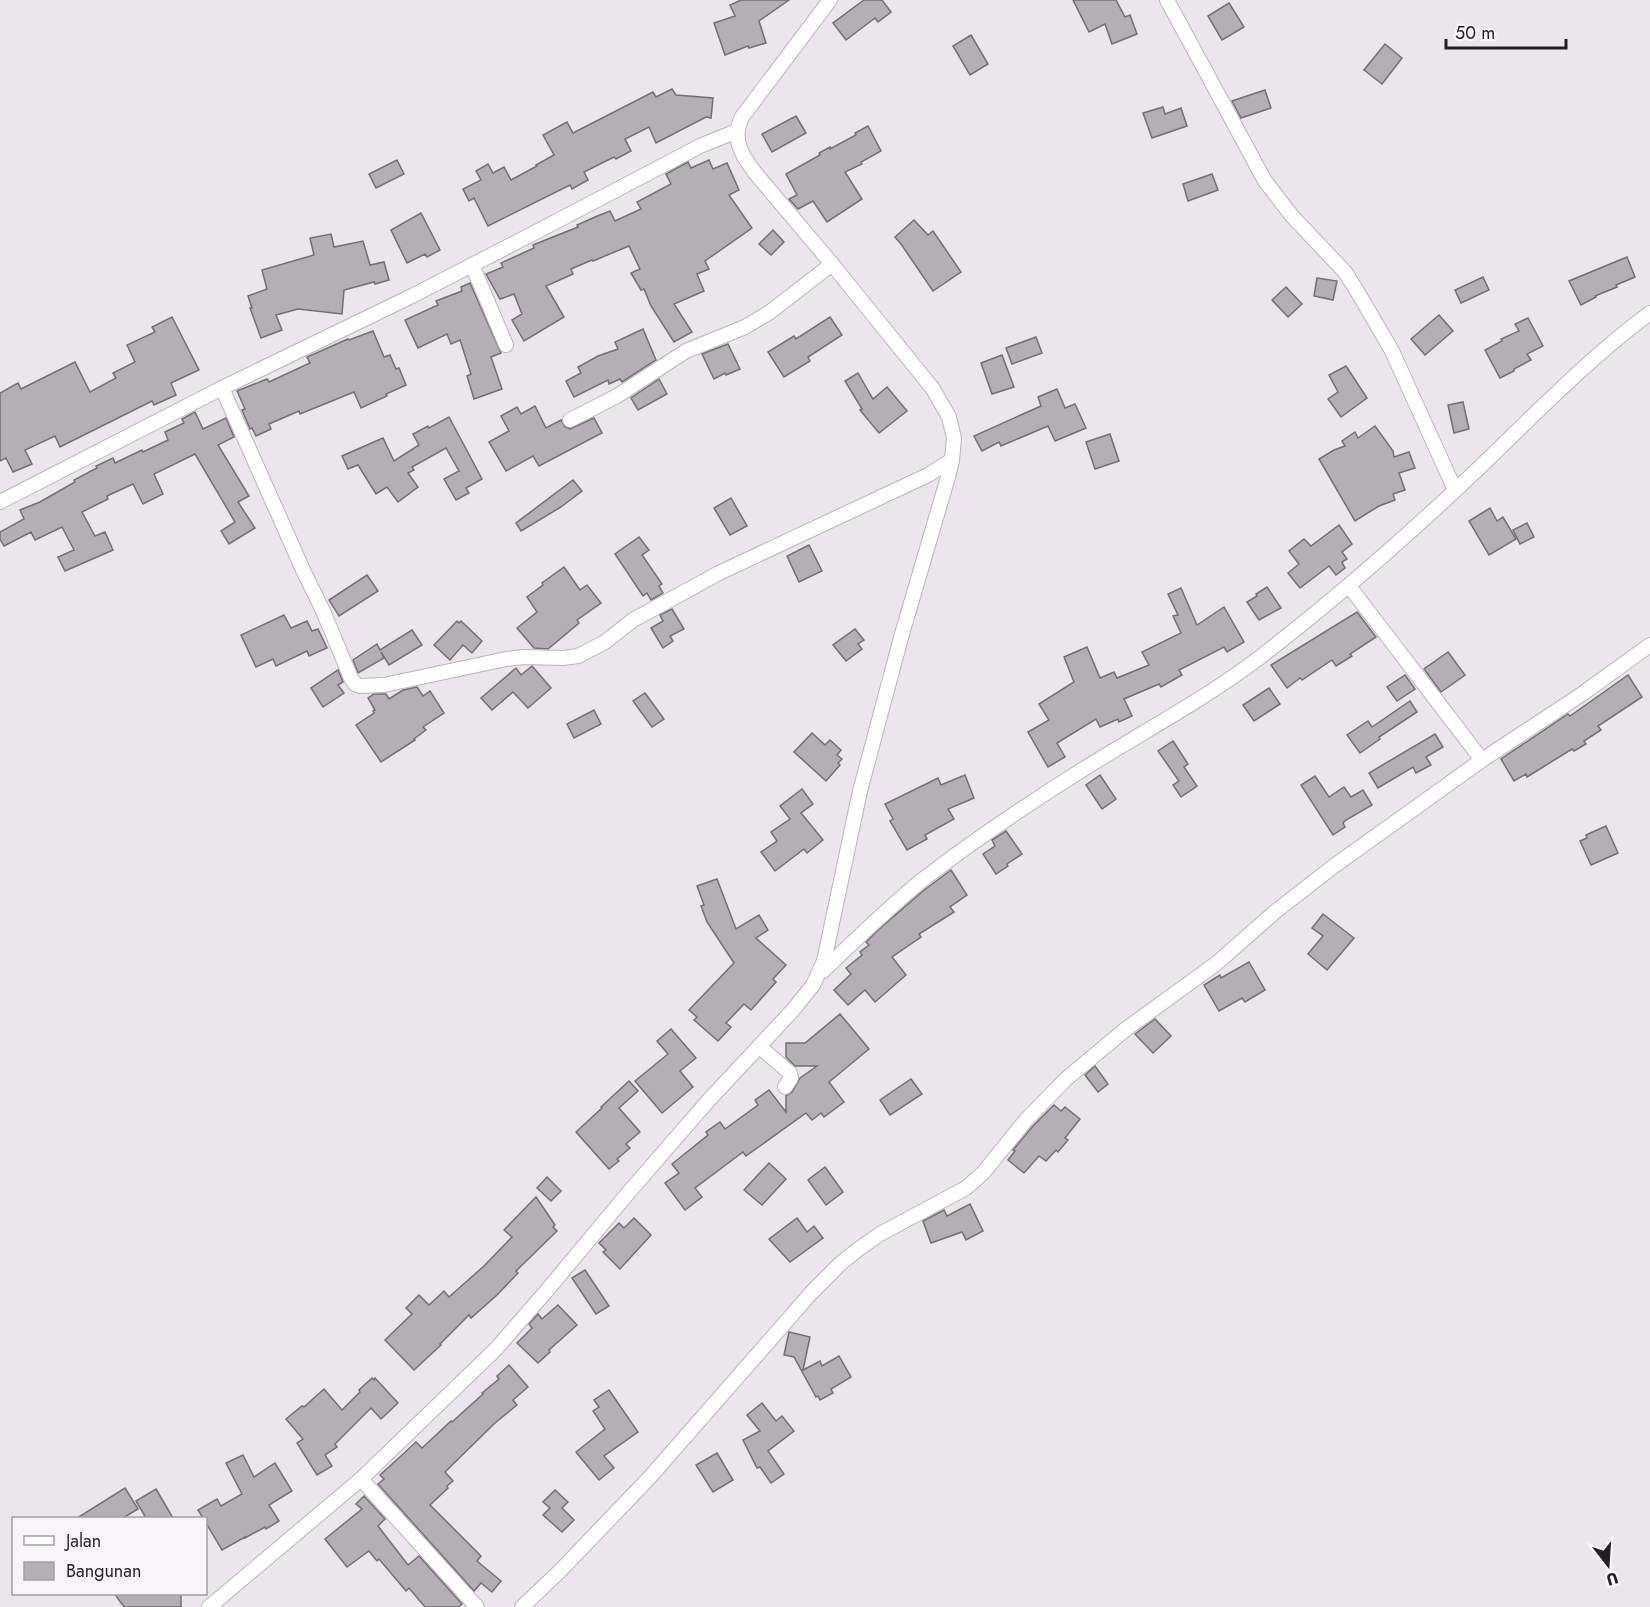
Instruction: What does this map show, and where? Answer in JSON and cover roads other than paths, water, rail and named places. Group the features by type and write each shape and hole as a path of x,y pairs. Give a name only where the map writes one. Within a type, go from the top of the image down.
{"street":[{"path":"819,974 828,947 860,791 952,460 954,438 949,417 933,388 747,162 737,140 739,123 746,111 830,0"},
{"path":"1167,0 1265,181 1292,216 1345,272 1362,299 1392,351 1455,490"},
{"path":"0,502 222,388 472,265 700,146 737,131"},
{"path":"570,420 617,396 686,351 745,327 770,312 832,264"},
{"path":"472,265 506,345"},
{"path":"209,1607 361,1479 496,1349 629,1192 793,1010 819,974 863,932 954,856 1073,775 1184,709 1234,676 1349,586 1455,490 1560,389 1625,331 1650,313"},
{"path":"222,388 351,678 355,684 360,686 384,685 506,659 578,656 605,642 633,620 719,573 928,475 952,460"},
{"path":"1349,586 1482,760"},
{"path":"522,1607 560,1571 650,1477 812,1292 841,1263 880,1234 966,1188 984,1173 1026,1120 1074,1071 1126,1029 1217,963 1276,911 1334,866 1482,760 1582,694 1650,645"},
{"path":"759,1046 790,1073 791,1078 785,1087"},
{"path":"361,1479 477,1607"}]}
